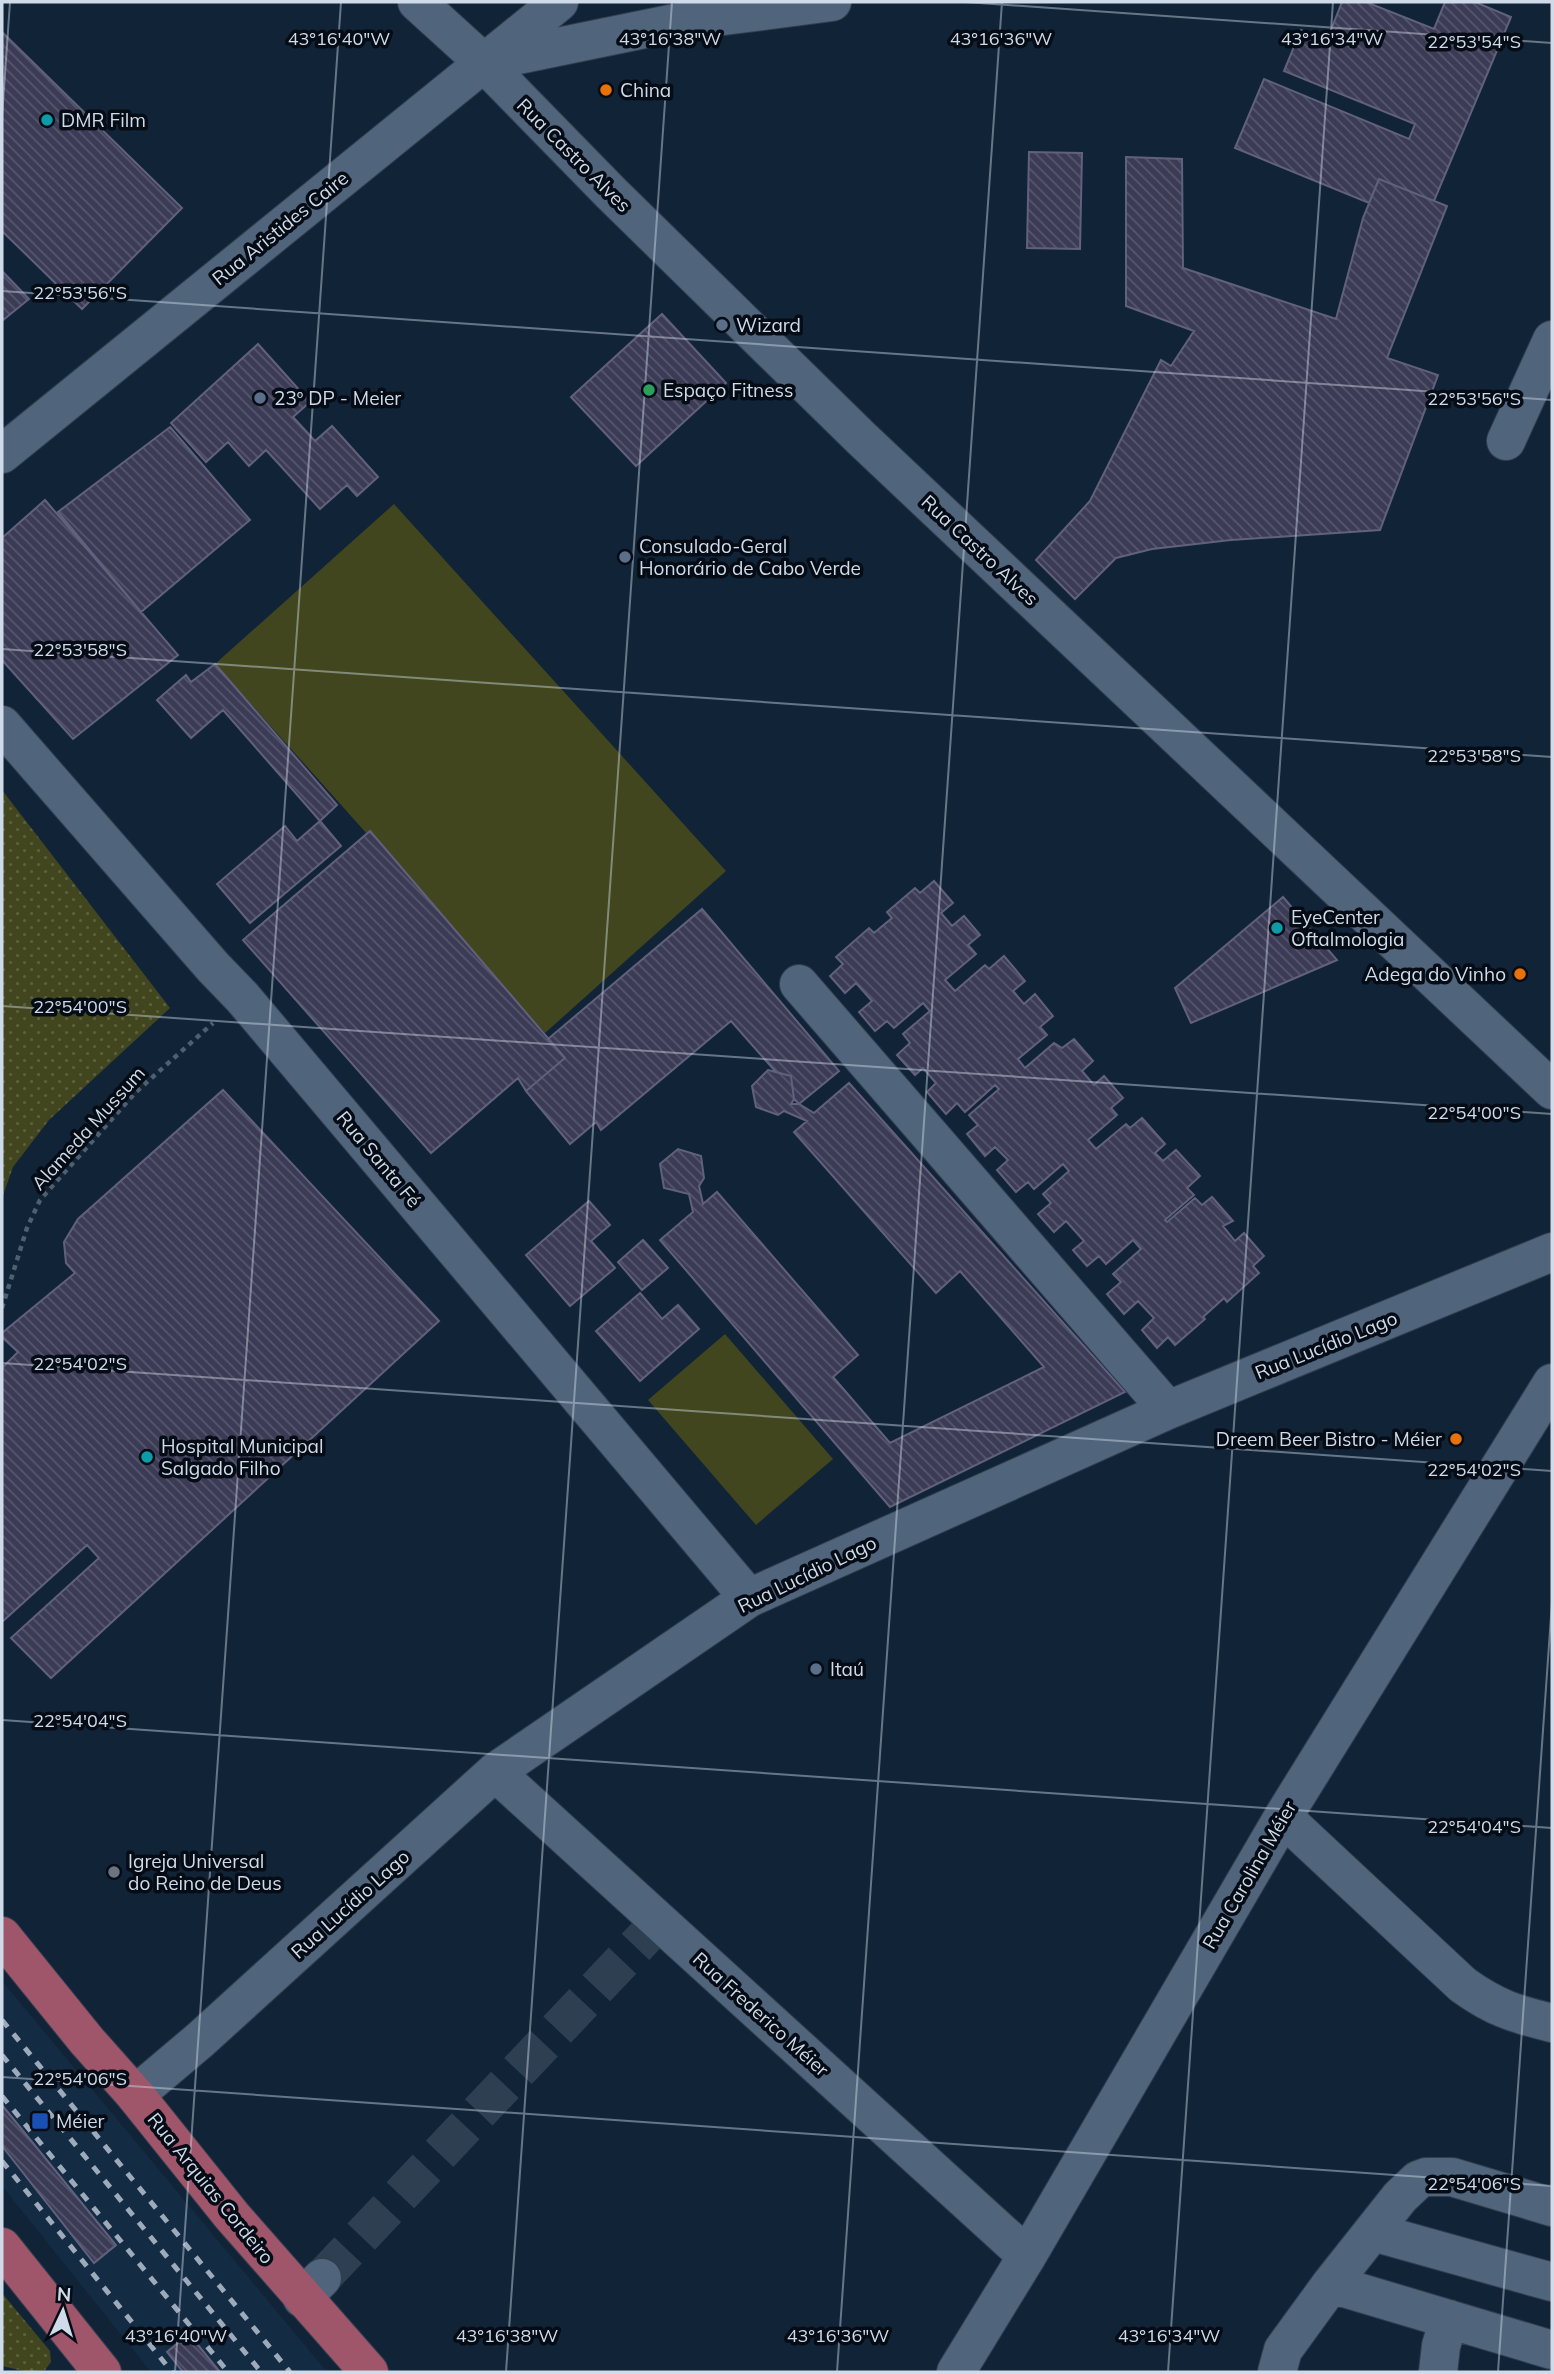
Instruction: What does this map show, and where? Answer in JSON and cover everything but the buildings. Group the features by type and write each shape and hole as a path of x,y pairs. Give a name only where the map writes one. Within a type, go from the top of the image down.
{"main road":[{"name":"Rua Arquias Cordeiro","path":"2,1936 87,2041 312,2288 369,2372"},
{"path":"2,2247 102,2372"}],"street":[{"name":"Rua Castro Alves","path":"417,2 483,62 611,193 861,438 1552,1090"},
{"name":"Rua Aristides Caire","path":"2,454 559,2"},
{"path":"483,62 684,21 832,2"},
{"path":"1506,441 1552,340"},
{"name":"Rua Santa Fé","path":"2,725 242,997 750,1598"},
{"path":"799,984 1168,1410"},
{"name":"Rua Lucídio Lago","path":"135,2095 200,2040 495,1772 750,1598 1168,1410 1552,1252"},
{"name":"Rua Carolina Méier","path":"956,2372 1027,2256 1283,1817 1552,1383"},
{"name":"Rua Frederico Méier","path":"495,1772 1027,2256"},
{"path":"1283,1817 1463,1985 1486,2002 1516,2014 1552,2023"},
{"path":"1277,2372 1283,2350 1331,2284 1400,2197 1418,2180 1436,2176 1452,2177 1552,2207"},
{"path":"1373,2232 1552,2282"},
{"path":"1331,2284 1552,2350"},
{"path":"1438,2372 1441,2346 1449,2319"}],"path":[{"name":"Alameda Mussum","path":"2,1308 27,1228 40,1200 136,1092 242,997"}],"shaded area":[{"path":"2,1981 327,2372 151,2372 2,2186"}],"green space":[{"path":"394,504 726,871 545,1033 215,664"},
{"path":"2,790 170,1008 49,1120 13,1167 2,1198"},
{"path":"725,1334 833,1459 756,1525 648,1400"},
{"path":"2,2293 50,2351 51,2362 45,2370 28,2372 2,2366"}],"tunnel":[{"path":"322,2278 660,1921"}],"railway":[{"path":"2,2020 290,2372"},
{"path":"2,2055 261,2372"},
{"path":"2,2096 228,2372"},
{"path":"2,2161 172,2372"}],"place":[{"name":"China","path":"606,90"},
{"name":"DMR Film","path":"47,120"},
{"name":"Wizard","path":"722,325"},
{"name":"Espaço Fitness","path":"649,390"},
{"name":"23º DP - Meier","path":"260,398"},
{"name":"Consulado-Geral Honorário de Cabo Verde","path":"625,557"},
{"name":"EyeCenter Oftalmologia","path":"1277,928"},
{"name":"Adega do Vinho","path":"1520,974"},
{"name":"Dreem Beer Bistro - Méier","path":"1456,1439"},
{"name":"Hospital Municipal Salgado Filho","path":"147,1457"},
{"name":"Itaú","path":"816,1669"},
{"name":"Igreja Universal do Reino de Deus","path":"114,1872"},
{"name":"Méier","path":"40,2121"}]}
